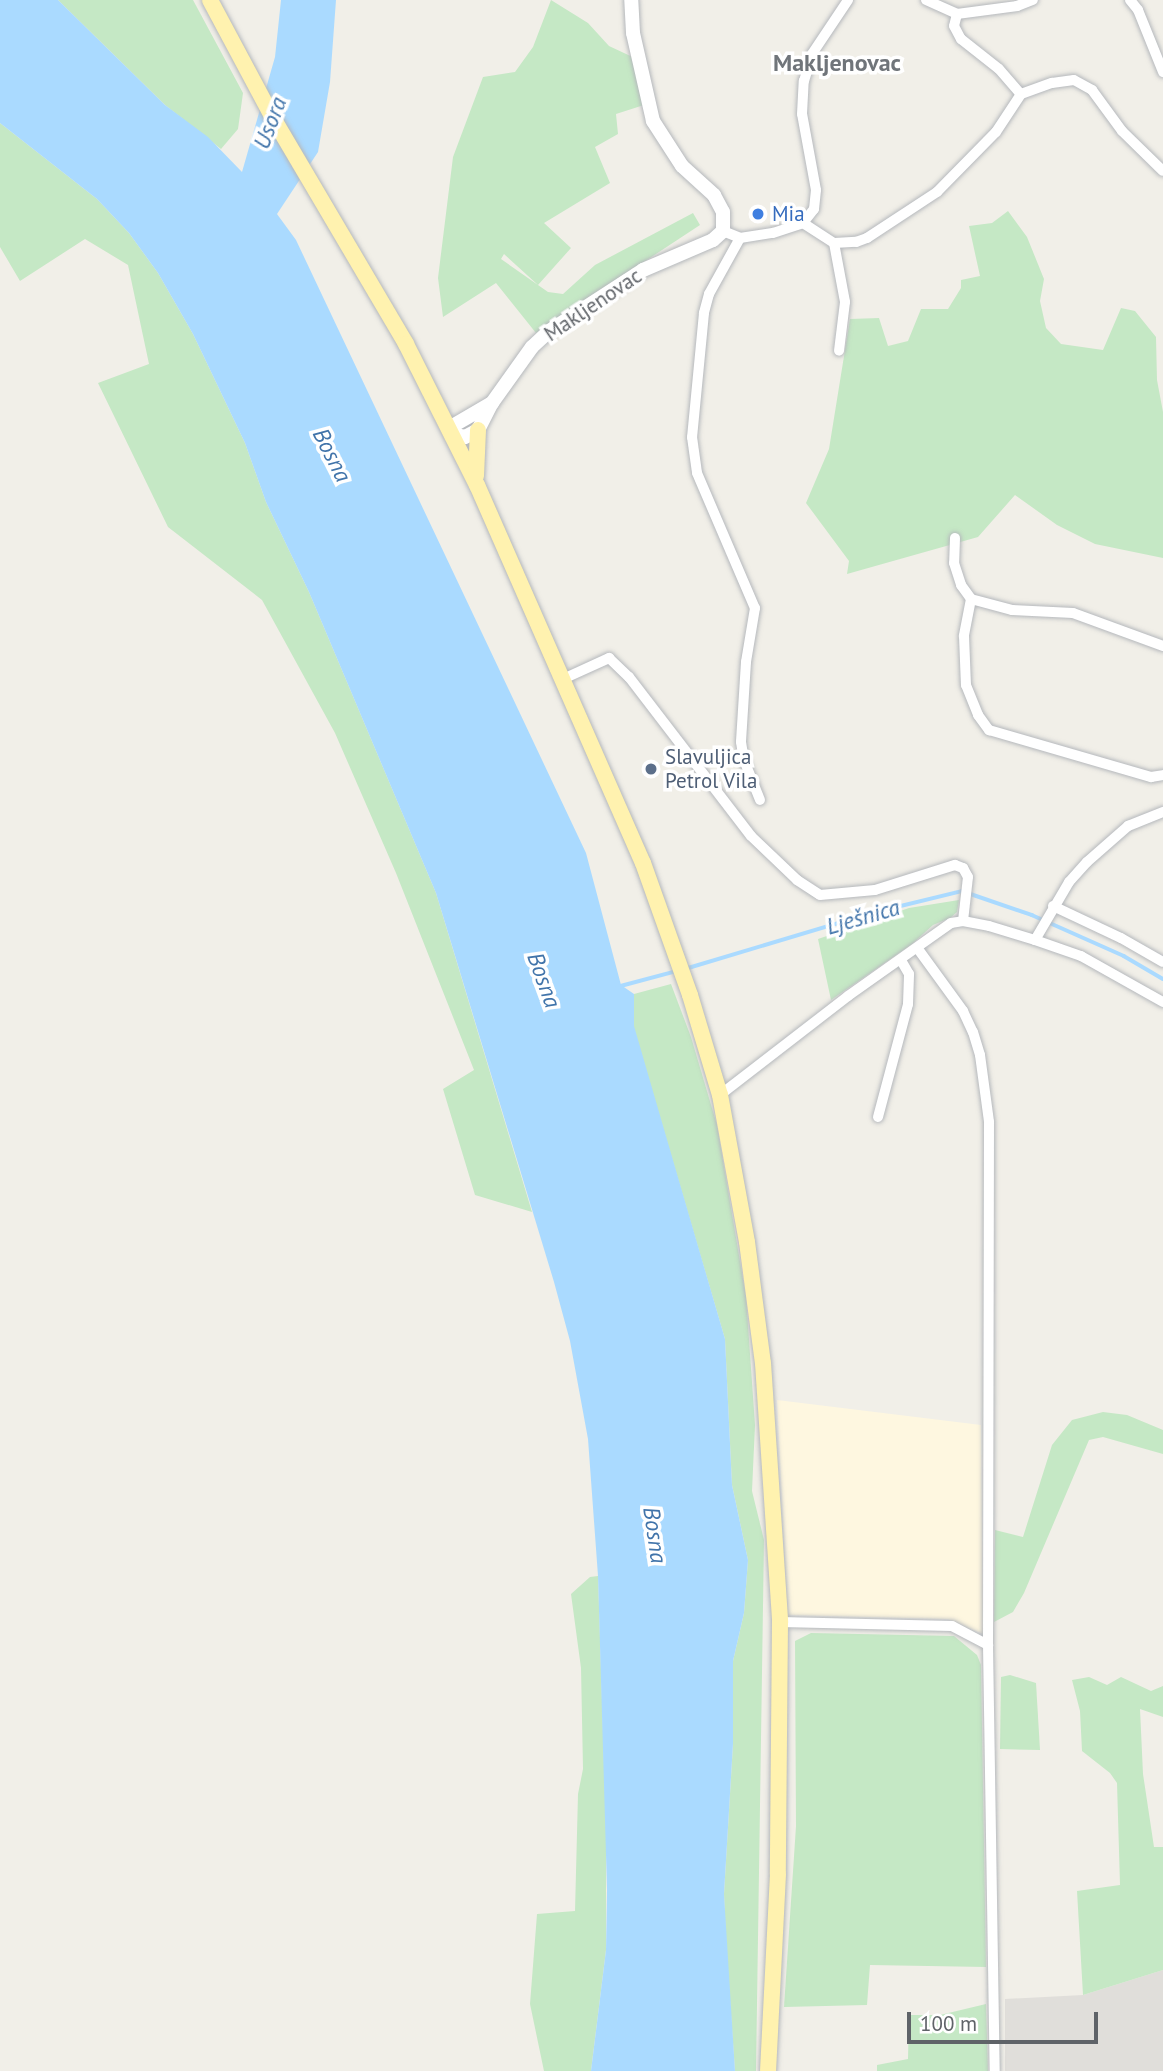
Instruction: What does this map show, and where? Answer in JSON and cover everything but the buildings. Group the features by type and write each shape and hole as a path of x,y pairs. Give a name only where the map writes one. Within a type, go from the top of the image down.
{"main road":[{"path":"210,0 272,118 406,344 477,485 643,863 691,995 720,1096 745,1228 763,1363 780,1622 778,1874 768,2071"},
{"path":"477,485 475,458 478,430"}],"street":[{"path":"631,0 633,33 653,121 682,166 714,195 723,212 723,231 740,238 773,233 803,223 814,209 816,190 802,114 804,81 812,54 848,0"},
{"path":"926,0 957,14 1017,6 1033,0"},
{"path":"1130,0 1138,10 1163,72"},
{"path":"957,14 954,26 961,39 999,69 1021,94"},
{"path":"803,223 834,243 867,238 937,192 996,132 1021,94 1052,83 1074,80 1092,90 1122,131 1163,171"},
{"name":"Makljenovac","path":"451,431 492,403 532,347 549,331 643,270 713,240 723,231"},
{"path":"740,238 709,294 704,313 692,437 697,473 755,608 746,662 741,742 744,760 760,800"},
{"path":"834,243 845,302 839,351"},
{"path":"451,431 465,437 478,430 492,403"},
{"path":"955,538 954,563 961,585 971,599 1012,610 1073,613 1163,646"},
{"path":"971,599 964,636 966,685 978,715 989,730 1151,777 1163,775"},
{"path":"563,679 609,658 629,677 751,836 797,880 820,895 875,890 955,865 963,868 968,877 963,921"},
{"path":"1035,940 1069,882 1107,843 1128,826 1163,812"},
{"path":"1052,909 1121,938 1163,962"},
{"path":"720,1096 848,996 951,923 963,921 1035,940 1081,956 1163,1002"},
{"path":"918,948 964,1012 980,1055 989,1122 988,1644 995,2071"},
{"path":"878,1117 908,1004 909,974 901,960"},
{"path":"780,1622 952,1626 988,1644"}],"shaded area":[{"path":"777,1400 981,1425 983,1634 948,1619 788,1615"},
{"path":"1163,1970 1163,2071 1005,2071 1005,1999 1083,1995"}],"green space":[{"path":"58,0 193,0 243,93 238,129 221,149 165,105"},
{"path":"551,0 588,23 609,46 639,60 644,105 616,114 618,134 595,147 610,183 544,223 571,248 538,285 548,292 563,294 595,265 693,213 700,225 536,333 496,283 443,317 438,278 453,157 483,77 515,72 533,47","holes":["504,254 538,285 501,259"]},
{"path":"0,123 97,199 129,233 158,273 193,334 245,443 266,502 309,592 436,893 532,1212 475,1195 443,1089 474,1070 396,873 335,733 262,600 168,527 98,383 149,364 128,265 85,239 20,281 0,247"},
{"path":"1008,211 1027,237 1044,279 1040,301 1046,328 1061,344 1103,350 1121,308 1135,311 1156,337 1157,380 1163,412 1163,558 1095,544 1057,525 1015,495 978,537 847,574 849,561 806,503 829,449 850,319 879,318 888,346 908,341 921,309 948,309 961,288 961,280 980,276 969,226 992,223"},
{"path":"959,900 957,912 950,918 933,925 912,944 831,1000 818,939 909,908"},
{"path":"671,984 691,1037 717,1125 746,1297 755,1425 752,1491 764,1540 756,2071 735,2071 726,1944 724,1894 733,1744 733,1661 744,1613 748,1560 732,1485 725,1339 633,1026 634,994"},
{"path":"1103,1412 1127,1415 1163,1430 1163,1454 1103,1437 1089,1440 1024,1593 1013,1612 994,1622 995,1530 1023,1537 1052,1445 1072,1420"},
{"path":"598,1576 606,1823 606,1950 591,2071 544,2071 530,2004 537,1914 575,1911 578,1794 583,1769 581,1668 571,1594 590,1577"},
{"path":"811,1633 954,1636 977,1655 981,1665 986,1967 870,1965 867,2005 784,2007 796,1826 795,1641"},
{"path":"1010,1675 1036,1683 1040,1750 1000,1749 1001,1677"},
{"path":"1089,1677 1107,1685 1121,1677 1151,1691 1163,1686 1163,1717 1140,1709 1143,1774 1154,1847 1163,1847 1163,1970 1083,1995 1077,1891 1120,1885 1117,1783 1110,1773 1082,1751 1080,1711 1072,1680"},
{"path":"986,2004 988,2071 877,2071 877,2065 908,2059 909,2015 940,2015"}],"water":[{"path":"0,0 58,0 165,105 208,137 242,172 275,57 281,0 336,0 330,82 318,152 277,214 296,240 586,853 621,985 634,994 634,1026 725,1339 732,1485 748,1560 744,1613 733,1661 733,1744 724,1894 735,2071 591,2071 606,1950 607,1890 598,1576 588,1439 570,1341 554,1282 436,893 309,592 266,502 245,443 193,334 158,273 129,233 97,199 0,123"}],"waterway":[{"name":"Lješnica","path":"685,969 872,913 962,891 1032,915 1124,956 1163,979"},
{"name":"Lješnica","path":"617,987 677,971"}],"place":[{"name":"Mia","path":"758,214"},
{"name":"Slavuljica Petrol Vila","path":"651,769"}],"district":[{"name":"Makljenovac","path":"837,63"}],"water label":[{"name":"Usora","path":"270,123"},
{"name":"Bosna","path":"332,455"},
{"name":"Bosna","path":"544,980"},
{"name":"Bosna","path":"655,1535"}]}
